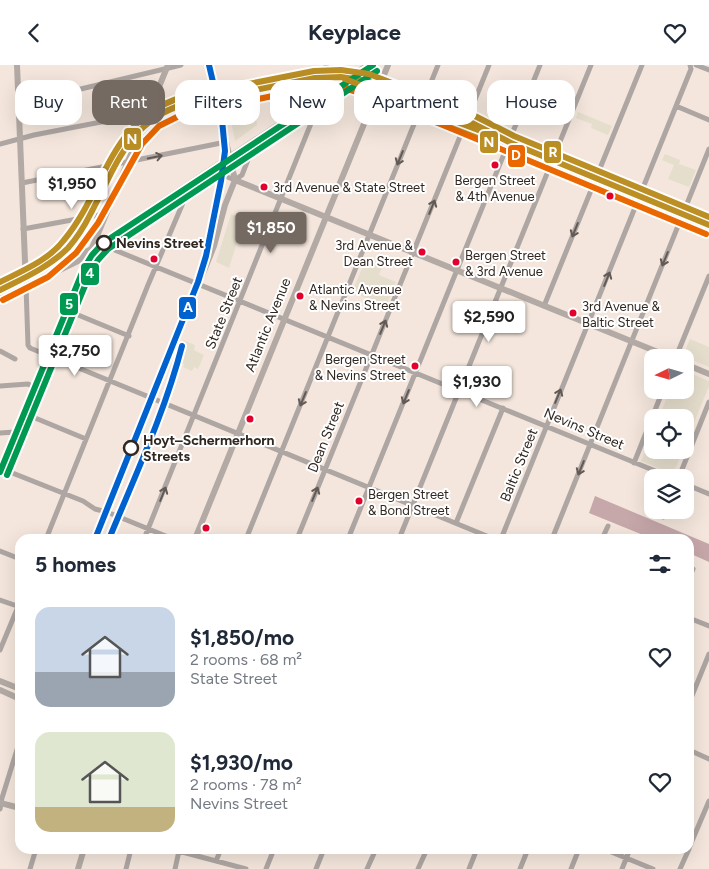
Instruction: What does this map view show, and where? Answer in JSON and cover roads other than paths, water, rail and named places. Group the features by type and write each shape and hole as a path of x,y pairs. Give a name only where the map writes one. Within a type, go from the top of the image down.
{"main road":[{"path":"17,65 17,80"},
{"path":"208,65 211,80"},
{"path":"344,81 368,65"},
{"name":"Atlantic Avenue","path":"382,80 388,65"},
{"path":"162,80 167,67"},
{"path":"19,125 26,286"},
{"path":"90,250 143,125"},
{"path":"98,534 214,246 225,205 235,180 222,125"},
{"path":"0,299 78,261 90,250 277,125"},
{"name":"Atlantic Avenue","path":"197,534 363,125"},
{"path":"459,125 682,217 709,225"},
{"path":"235,180 650,349"},
{"path":"682,217 709,232"},
{"path":"0,289 77,252 90,250"},
{"path":"694,368 709,374"},
{"path":"0,681 15,687"},
{"path":"0,690 15,697"},
{"path":"0,805 15,807"},
{"path":"78,869 82,854"}],"street":[{"path":"82,88 181,65"},
{"path":"260,91 323,79 327,77 326,65"},
{"path":"432,80 438,65"},
{"name":"Dean Street","path":"299,534 489,65"},
{"path":"350,534 540,65"},
{"path":"402,534 591,65"},
{"path":"544,306 642,65"},
{"name":"Baltic Street","path":"503,534 691,69 690,65"},
{"path":"696,65 709,70"},
{"path":"676,106 709,120"},
{"path":"0,144 34,135 92,124"},
{"name":"State Street","path":"146,534 310,125"},
{"path":"248,534 414,125"},
{"path":"210,171 235,180 242,175 256,139"},
{"path":"22,183 226,142"},
{"path":"554,534 709,149"},
{"path":"48,534 191,184"},
{"path":"23,229 99,215 105,216"},
{"name":"Nevins Street","path":"100,244 649,469"},
{"path":"90,250 0,468 160,534"},
{"path":"679,349 709,276"},
{"path":"26,286 29,347 482,534"},
{"path":"66,310 129,336"},
{"path":"0,351 15,359"},
{"path":"0,386 28,384 34,387"},
{"path":"634,463 659,399"},
{"path":"682,469 709,402"},
{"path":"456,523 503,408"},
{"path":"23,413 86,439"},
{"path":"0,433 15,433"},
{"path":"694,488 709,494"},
{"path":"604,534 608,526"},
{"path":"0,551 15,557"},
{"path":"0,600 15,604"},
{"path":"0,650 15,616"},
{"path":"694,619 709,626"},
{"path":"694,691 709,654"},
{"path":"694,752 709,759"},
{"path":"0,805 15,756"},
{"path":"694,837 709,801"},
{"path":"30,869 34,854"},
{"path":"126,869 130,854"},
{"path":"175,869 179,854"},
{"path":"191,854 216,861 225,866 246,869"},
{"path":"216,861 219,854"},
{"path":"266,869 272,854"},
{"path":"316,869 322,854"},
{"path":"367,869 374,854"},
{"path":"418,869 424,854"},
{"path":"469,869 475,854"},
{"path":"520,869 526,854"},
{"path":"571,869 577,854"},
{"path":"616,854 653,869"},
{"path":"622,869 628,854"},
{"path":"680,869 687,854"}],"metro line":[{"name":"5","path":"0,472 84,268 92,255 103,243 373,65"}],"place":[{"name":"Bergen Street & 4th Avenue","path":"495,165"},
{"name":"3rd Avenue & State Street","path":"264,187"},
{"name":"Nevins Street","path":"104,243"},
{"name":"3rd Avenue & Dean Street","path":"422,252"},
{"name":"Bergen Street & 3rd Avenue","path":"456,262"},
{"name":"Atlantic Avenue & Nevins Street","path":"300,296"},
{"name":"3rd Avenue & Baltic Street","path":"573,313"},
{"name":"Bergen Street & Nevins Street","path":"415,366"},
{"name":"Hoyt–Schermerhorn Streets","path":"131,448"},
{"name":"Bergen Street & Bond Street","path":"359,501"}]}
